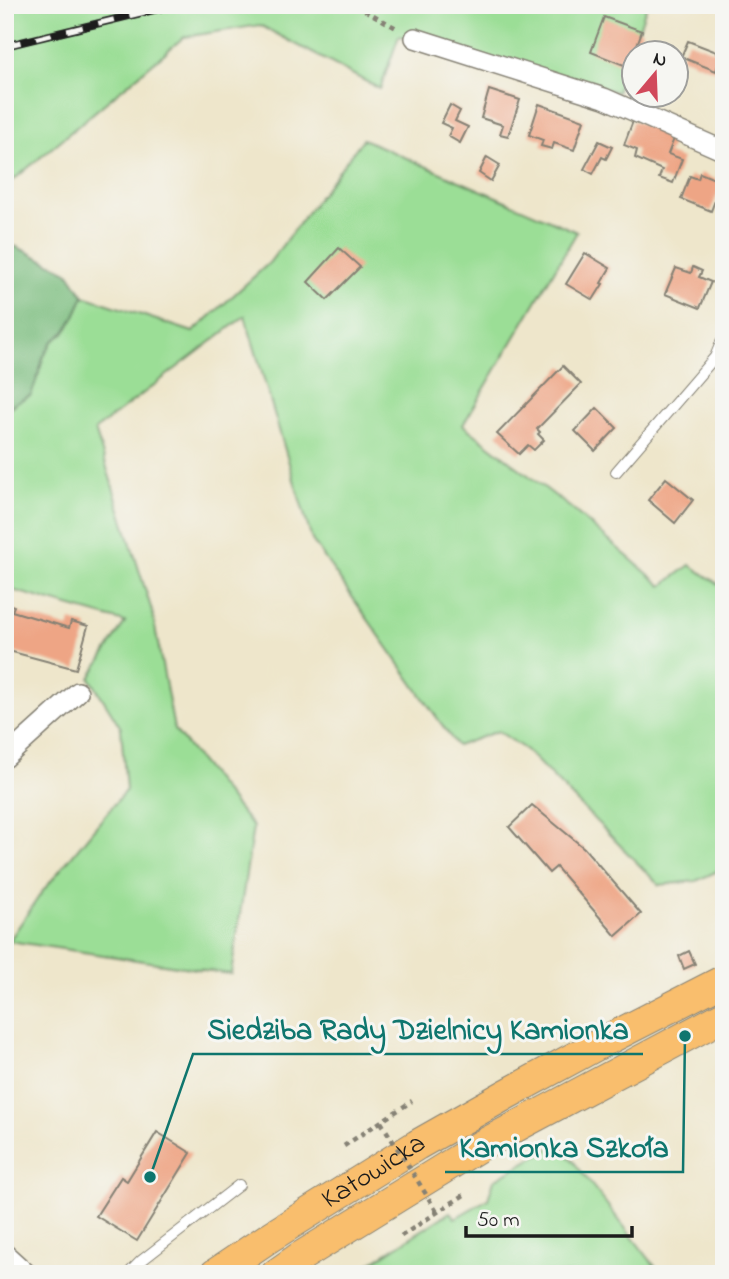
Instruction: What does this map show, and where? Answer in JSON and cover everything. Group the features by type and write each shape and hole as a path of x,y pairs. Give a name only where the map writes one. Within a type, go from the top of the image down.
{"main road":[{"name":"Katowicka","path":"215,1274 417,1145 599,1044 724,981"},
{"name":"Katowicka","path":"276,1274 480,1146 724,1016"}],"street":[{"path":"415,38 604,99 724,150"},
{"path":"5,758 78,692"},
{"path":"5,1254 27,1274"}],"lane":[{"path":"616,471 715,357 724,336"},
{"path":"128,1274 239,1185"}],"path":[{"path":"356,5 415,38"},
{"path":"345,1146 412,1101"},
{"path":"381,1122 437,1212"},
{"path":"401,1236 467,1193"}],"green space":[{"path":"5,5 647,5 636,38 620,38 620,83 617,92 399,36 380,89 260,25 184,37 5,187 5,70 13,68 5,68"},
{"path":"363,139 577,232 463,425 571,508 662,586 690,565 724,588 724,868 696,881 659,885 526,750 498,731 457,746 312,540 245,316 95,430 152,611 174,729 253,827 231,974 9,941 42,892 126,790 121,728 90,678 125,622 5,588 5,408 13,406 39,373 43,358 52,342 65,332 84,296 193,332 269,263"},
{"path":"5,245 17,247 68,272 84,296 65,332 52,342 43,358 31,395 5,408"},
{"path":"559,1143 661,1274 371,1274 365,1267 450,1212 455,1218 488,1199 494,1180"}],"building":[{"path":"604,17 642,31 639,38 620,38 620,63 591,52"},
{"path":"690,42 722,54 716,71 690,61"},
{"path":"489,90 520,100 508,136 500,134 503,125 481,118"},
{"path":"539,104 584,120 574,150 554,143 552,149 541,146 543,140 529,135"},
{"path":"450,105 460,111 455,121 468,127 460,143 448,136 452,128 441,123"},
{"path":"633,121 675,136 668,154 682,159 673,183 659,178 662,170 635,158 637,150 624,145"},
{"path":"599,141 612,147 606,159 602,157 593,174 584,169"},
{"path":"487,157 500,165 491,181 479,173"},
{"path":"700,173 722,182 711,211 681,199 690,176 698,179"},
{"path":"339,248 360,267 327,300 308,282"},
{"path":"585,253 610,268 593,300 566,284"},
{"path":"693,267 702,271 699,277 711,282 700,308 665,294 676,268 691,273"},
{"path":"563,366 581,384 537,429 544,440 534,450 528,445 519,454 497,434"},
{"path":"597,408 617,428 595,451 575,431"},
{"path":"666,478 693,500 675,523 648,500"},
{"path":"5,603 14,606 12,611 69,628 71,621 88,626 76,669 5,650"},
{"path":"532,805 584,848 641,914 616,936 556,867 549,873 509,827"},
{"path":"689,951 695,964 684,969 679,956"},
{"path":"157,1132 191,1153 137,1241 96,1216 121,1177 127,1181"}],"railway":[{"path":"5,46 174,5"}],"place":[{"name":"Kamionka Szkoła","path":"685,1036"},
{"name":"Siedziba Rady Dzielnicy Kamionka","path":"150,1177"}]}
